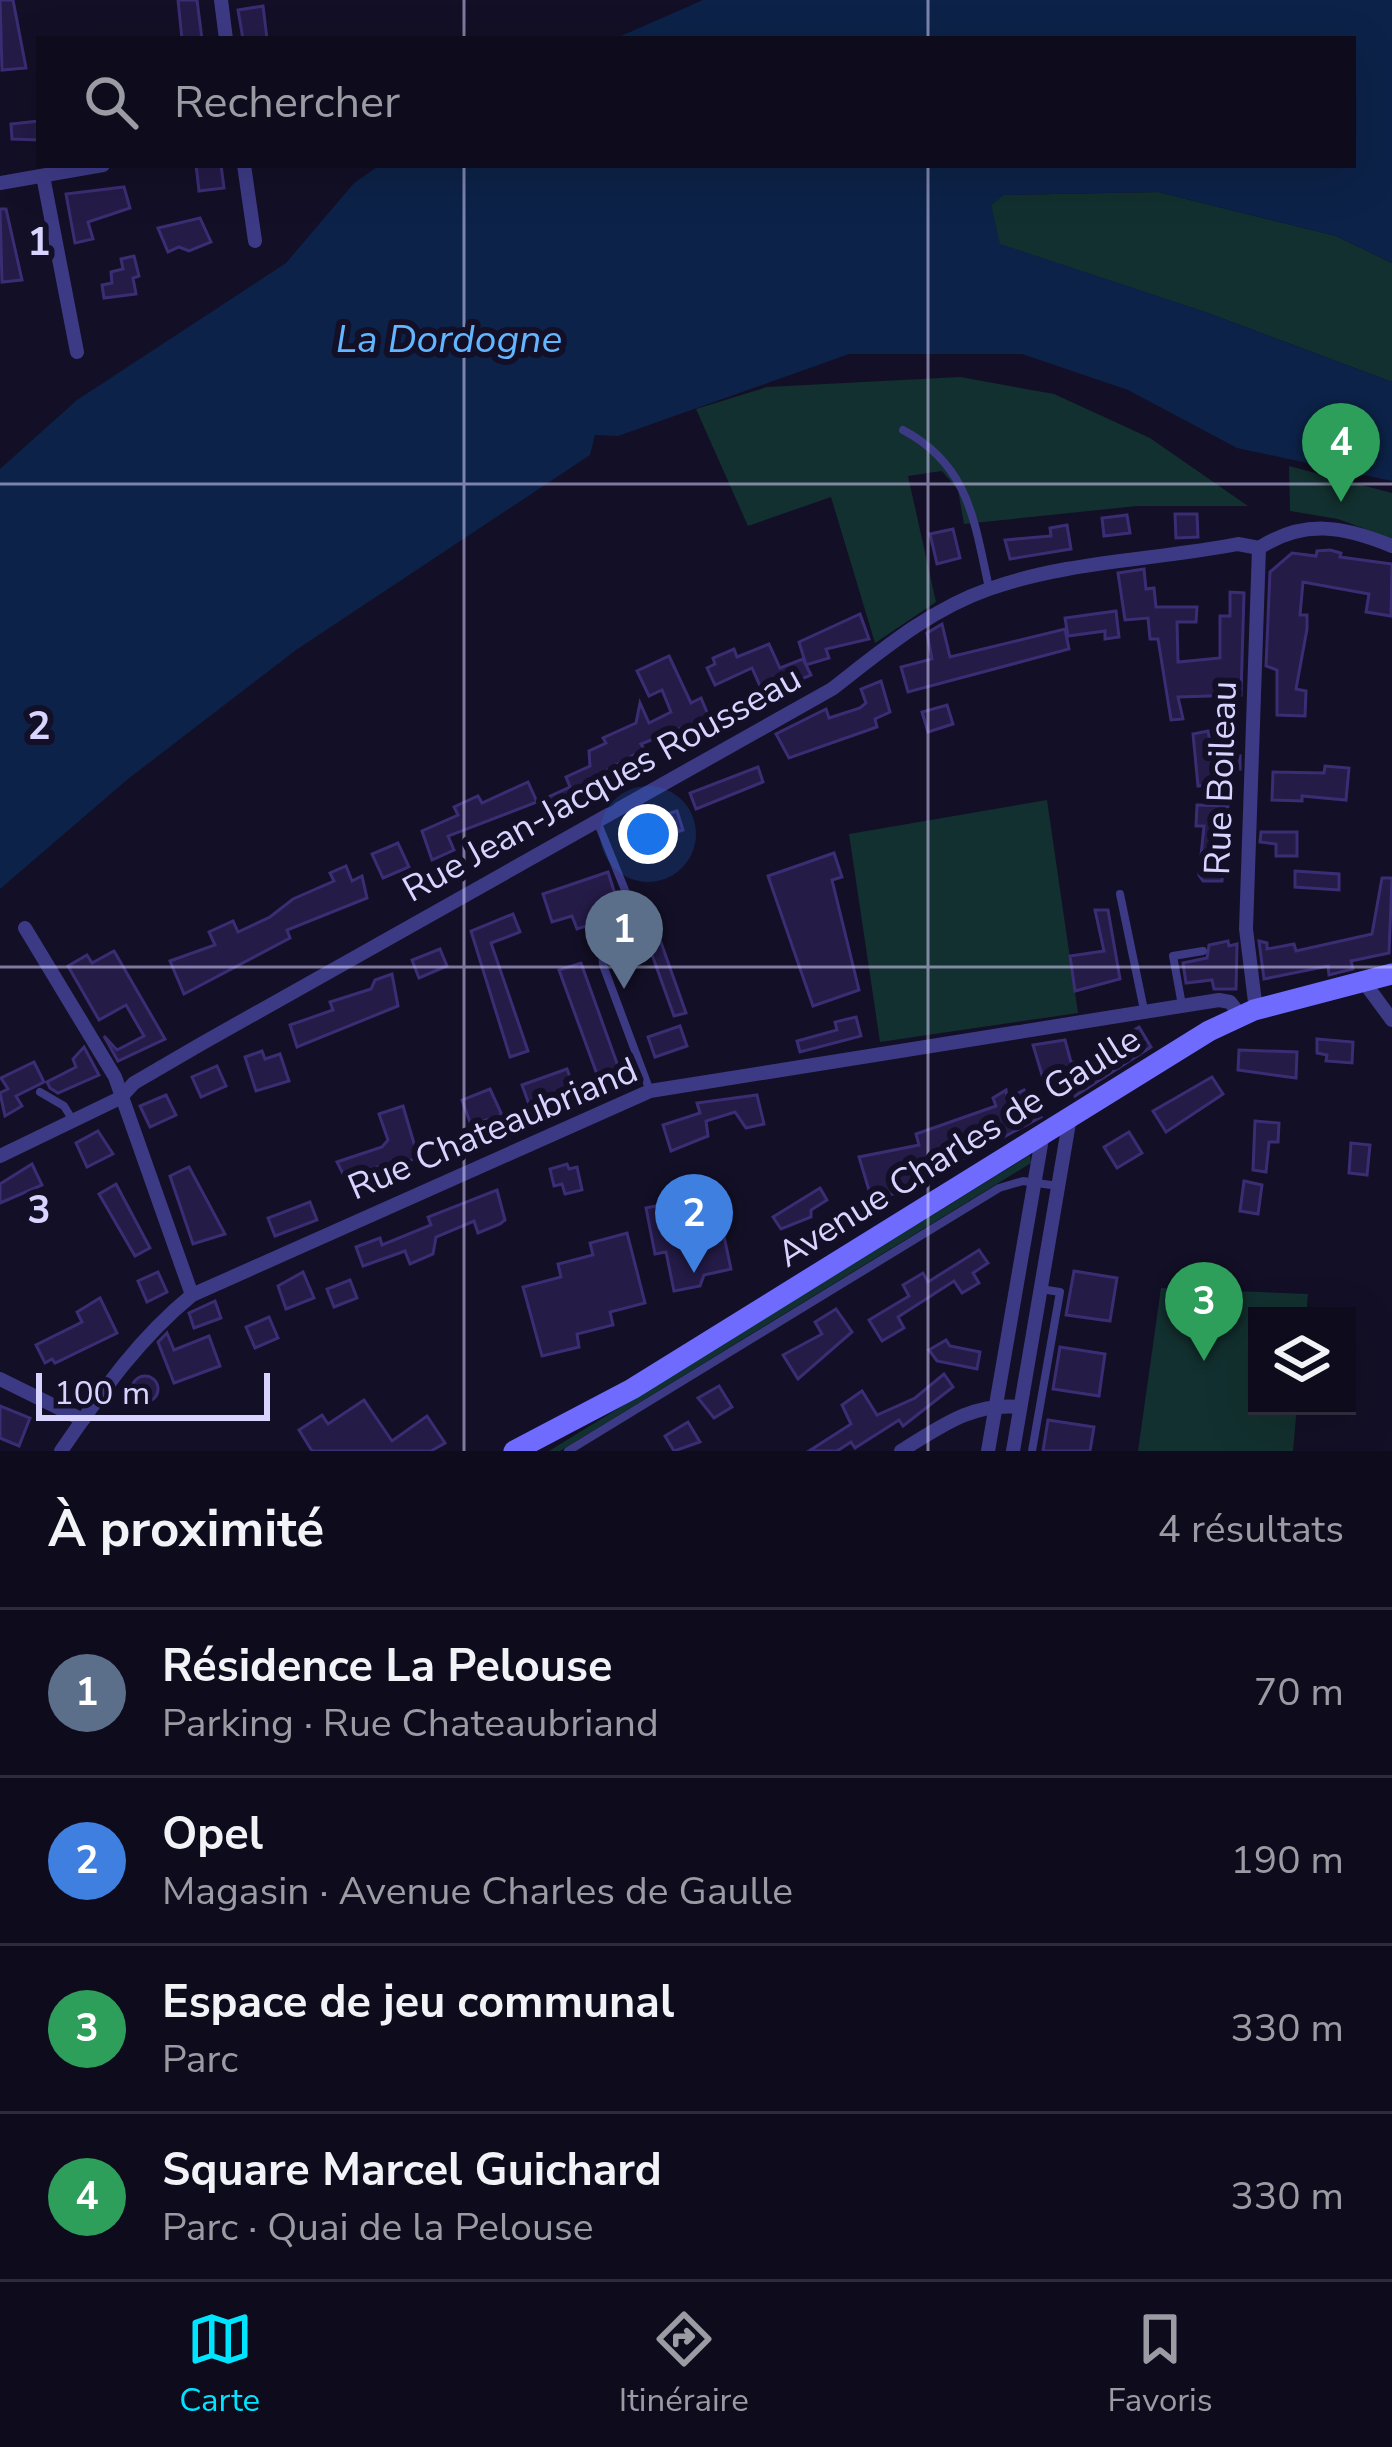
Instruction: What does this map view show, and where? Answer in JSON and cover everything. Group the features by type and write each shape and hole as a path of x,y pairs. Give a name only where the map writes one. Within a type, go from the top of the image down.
{"main road":[{"name":"Avenue Charles de Gaulle","path":"514,1451 576,1421 1042,1133 1249,1013 1392,974"},
{"name":"Avenue Charles de Gaulle","path":"538,1451 576,1421"}],"street":[{"path":"221,0 226,36"},
{"path":"0,184 87,168"},
{"path":"244,168 255,241"},
{"path":"43,176 77,352"},
{"name":"Rue Jean-Jacques Rousseau","path":"0,1156 120,1098 137,1081 832,689 908,630 989,589 1238,544 1259,548 1290,528 1329,528 1392,546"},
{"name":"Rue Boileau","path":"1249,1013 1246,929 1259,548"},
{"path":"25,928 115,1077 192,1295"},
{"path":"1364,982 1392,1021"},
{"name":"Rue Chateaubriand","path":"61,1451 102,1386 144,1334 192,1295 650,1091 1219,1000 1249,1013"},
{"path":"1013,1451 1070,1118"},
{"path":"988,1451 1042,1133"},
{"path":"0,1379 83,1420"},
{"path":"901,1451 961,1414 996,1405 1020,1407"}],"lane":[{"path":"903,430 930,444 954,470 974,523 989,589"},
{"path":"597,820 631,905 602,951 603,965 650,1091"},
{"path":"1120,894 1144,1010"},
{"path":"1182,1005 1174,956 1203,951"},
{"path":"40,1093 64,1106 73,1120"},
{"path":"568,1451 999,1188 1034,1183 1058,1186"},
{"path":"1032,1451 1060,1292 1040,1289"}],"green space":[{"path":"1158,192 1336,236 1392,263 1392,382 1205,312 999,244 991,205 1003,195"},
{"path":"960,377 1054,394 1150,438 1248,506 1137,506 964,524 958,490 942,471 908,476 936,602 875,643 831,497 748,526 696,409 767,387"},
{"path":"1289,466 1392,493 1392,539 1338,519 1290,511"},
{"path":"1047,800 1078,1013 880,1042 849,834"},
{"path":"1030,1155 1031,1163 560,1451 549,1451"},
{"path":"1161,1288 1308,1294 1307,1307 1248,1307 1248,1415 1296,1415 1293,1451 1138,1451"}],"water":[{"name":"La Dordogne","path":"703,0 1392,0 1392,263 1336,236 1158,192 1004,195 991,205 1000,244 1205,312 1392,382 1392,481 1237,448 1128,390 1022,354 849,354 618,436 595,435 590,455 296,650 128,779 0,889 0,469 77,400 286,263 354,183 376,168 1356,168 1356,36 621,36"}],"building":[{"path":"0,0 13,0 26,68 2,70"},
{"path":"178,0 197,0 202,36 182,36"},
{"path":"263,6 267,36 242,36 238,10"},
{"path":"36,121 36,140 12,139 11,124"},
{"path":"196,168 221,168 224,188 199,191"},
{"path":"124,187 130,208 88,222 93,239 75,243 66,194"},
{"path":"0,209 6,209 22,280 2,282"},
{"path":"200,218 211,242 189,251 179,247 168,252 158,228"},
{"path":"134,256 139,276 133,278 136,294 104,298 102,285 112,283 111,272 123,269 121,259"},
{"path":"1175,514 1197,514 1198,537 1176,538"},
{"path":"1127,515 1130,533 1104,536 1102,518"},
{"path":"1067,525 1071,549 1010,559 1005,540 1051,536 1050,528"},
{"path":"953,529 960,558 937,564 930,534"},
{"path":"1317,551 1341,553 1340,557 1392,564 1391,616 1366,612 1369,594 1303,582 1300,615 1307,615 1307,629 1296,689 1306,691 1305,716 1277,715 1277,670 1266,666 1270,572 1292,553 1316,556"},
{"path":"1144,569 1146,589 1154,588 1156,607 1197,607 1196,622 1177,622 1178,662 1220,658 1220,616 1230,616 1230,592 1244,593 1241,695 1178,697 1183,719 1171,720 1158,639 1150,639 1148,618 1125,620 1118,573"},
{"path":"1116,611 1119,637 1105,639 1105,631 1068,636 1065,618"},
{"path":"860,614 869,639 826,649 829,658 806,665 799,642"},
{"path":"942,624 950,657 1065,629 1069,649 908,692 901,667 932,659 927,633"},
{"path":"769,644 780,668 803,659 811,675 764,695 752,668 715,685 707,668 715,664 713,658 734,649 737,657"},
{"path":"669,656 691,703 701,698 709,717 641,744 644,749 602,773 605,779 569,801 575,813 556,821 546,798 570,787 566,777 590,766 589,751 606,743 603,738 636,723 640,703 649,723 671,712 662,690 649,696 637,671"},
{"path":"881,681 890,712 875,719 877,727 789,758 776,734 826,709 829,718 860,708 866,703 861,689"},
{"path":"947,705 953,724 928,732 922,712"},
{"path":"1208,731 1213,759 1240,756 1240,769 1225,769 1226,783 1198,786 1193,734"},
{"path":"1325,766 1349,768 1346,800 1302,796 1302,801 1272,800 1273,772 1324,773"},
{"path":"758,767 763,782 696,809 690,793"},
{"path":"528,782 537,802 448,836 454,850 432,860 422,831 458,815 454,807 478,796 482,803"},
{"path":"1197,805 1228,806 1222,881 1203,881 1199,875 1204,826 1196,826"},
{"path":"677,811 683,830 658,838 652,819"},
{"path":"1261,832 1297,832 1297,856 1276,856 1276,844 1260,842"},
{"path":"398,843 409,867 383,878 372,854"},
{"path":"834,853 842,877 832,880 859,990 813,1006 768,876"},
{"path":"346,866 352,881 362,876 367,898 287,930 290,938 184,994 170,961 215,945 209,932 233,921 238,932 270,917 293,899 334,881 330,873"},
{"path":"1295,871 1339,874 1339,890 1295,887"},
{"path":"608,872 617,900 598,907 602,921 577,929 572,916 552,922 543,894"},
{"path":"1382,878 1392,878 1389,953 1351,961 1353,969 1329,975 1328,966 1264,979 1259,941 1267,943 1267,949 1294,944 1296,951 1372,934"},
{"path":"1095,910 1108,910 1120,979 1075,991 1070,956 1104,951"},
{"path":"513,914 520,932 491,943 528,1051 510,1057 471,931"},
{"path":"658,934 686,1013 674,1016 646,938"},
{"path":"1228,941 1229,946 1237,944 1236,989 1214,989 1212,980 1186,983 1183,963 1207,958 1209,945"},
{"path":"440,949 447,966 419,978 412,960"},
{"path":"114,951 165,1039 118,1061 104,1036 117,1050 144,1036 126,1005 99,1020 68,966 87,955 92,963"},
{"path":"581,963 623,1080 602,1088 559,970"},
{"path":"392,974 398,1006 297,1047 290,1025 333,1010 330,1002 371,989 375,980"},
{"path":"856,1017 861,1036 800,1052 797,1041 837,1030 835,1022"},
{"path":"680,1026 687,1046 655,1057 648,1037"},
{"path":"1139,1027 1151,1047 1075,1096 1069,1078 1045,1085 1033,1045 1065,1040 1071,1062 1080,1063"},
{"path":"1317,1039 1353,1042 1352,1063 1326,1061 1327,1055 1317,1053"},
{"path":"84,1047 99,1075 58,1093 50,1088 47,1082 76,1067 73,1059"},
{"path":"1239,1050 1297,1052 1296,1078 1238,1070"},
{"path":"262,1051 265,1059 280,1054 289,1081 256,1091 245,1057"},
{"path":"34,1062 44,1082 16,1096 22,1106 5,1116 0,1093 8,1089 1,1078"},
{"path":"217,1066 226,1086 201,1097 192,1077"},
{"path":"567,1069 575,1090 530,1107 522,1085"},
{"path":"1212,1077 1223,1094 1166,1132 1153,1111"},
{"path":"490,1089 502,1115 471,1125 462,1100"},
{"path":"1006,1090 1007,1099 1024,1090 1041,1117 900,1193 871,1197 859,1157 919,1145 916,1134 996,1106 993,1098"},
{"path":"166,1095 176,1115 150,1127 140,1106"},
{"path":"757,1095 764,1124 746,1128 735,1112 706,1121 708,1136 671,1151 663,1125 700,1113 697,1103"},
{"path":"403,1106 418,1157 390,1170 388,1164 364,1171 367,1180 348,1184 337,1162 382,1147 388,1140 379,1114"},
{"path":"1255,1121 1279,1123 1278,1142 1269,1142 1266,1172 1253,1170"},
{"path":"98,1131 113,1154 87,1167 76,1143"},
{"path":"1129,1132 1142,1153 1117,1168 1104,1147"},
{"path":"1351,1143 1370,1145 1367,1175 1349,1173"},
{"path":"32,1164 42,1185 0,1203 0,1184"},
{"path":"567,1164 569,1169 577,1167 582,1190 565,1194 562,1184 554,1186 550,1169"},
{"path":"189,1167 225,1234 193,1244 170,1176"},
{"path":"1244,1181 1262,1185 1258,1214 1240,1211"},
{"path":"116,1184 150,1248 135,1256 99,1194"},
{"path":"820,1188 827,1200 811,1210 811,1217 781,1229 773,1217"},
{"path":"497,1190 505,1220 500,1224 478,1233 474,1221 436,1237 433,1254 410,1264 405,1251 363,1266 356,1247 380,1238 382,1245 431,1225 428,1217"},
{"path":"715,1194 731,1269 704,1275 700,1286 674,1291 666,1252 655,1254 646,1208"},
{"path":"310,1202 317,1220 275,1236 268,1218"},
{"path":"627,1233 645,1303 610,1312 613,1325 577,1334 579,1347 542,1356 523,1287 561,1277 558,1264 593,1255 590,1243"},
{"path":"979,1250 988,1263 973,1273 979,1283 962,1293 954,1281 898,1317 904,1328 882,1341 869,1320 909,1296 903,1285 923,1273 928,1282"},
{"path":"1074,1271 1117,1278 1110,1321 1066,1315"},
{"path":"158,1272 167,1292 147,1302 138,1281"},
{"path":"303,1272 314,1298 286,1309 278,1286"},
{"path":"350,1280 357,1298 334,1307 327,1289"},
{"path":"100,1298 117,1333 55,1363 52,1359 45,1363 36,1345 82,1322 77,1312"},
{"path":"215,1301 221,1318 194,1328 189,1313"},
{"path":"836,1309 852,1332 798,1379 783,1355 822,1334 815,1322"},
{"path":"269,1317 278,1338 255,1348 246,1327"},
{"path":"167,1333 174,1350 209,1336 220,1366 174,1383 158,1342"},
{"path":"946,1340 950,1346 980,1352 977,1369 937,1361 929,1350"},
{"path":"1060,1347 1105,1354 1099,1396 1053,1389"},
{"path":"944,1374 953,1387 903,1426 899,1420 855,1448 851,1442 837,1451 809,1451 851,1424 842,1405 862,1391 877,1415 915,1398"},
{"path":"145,1376 158,1389 145,1402 132,1389"},
{"path":"719,1386 732,1407 714,1418 698,1398"},
{"path":"364,1400 392,1441 427,1416 445,1443 431,1451 312,1451 299,1430 322,1415 328,1424"},
{"path":"0,1406 30,1418 19,1446 0,1438"},
{"path":"1048,1420 1094,1427 1090,1451 1043,1451"},
{"path":"688,1422 700,1442 674,1451 665,1436"}],"place":[{"name":"Square Marcel Guichard","path":"1341,502"},
{"name":"Résidence La Pelouse","path":"624,989"},
{"name":"Opel","path":"694,1273"},
{"name":"Espace de jeu communal","path":"1204,1361"}]}
